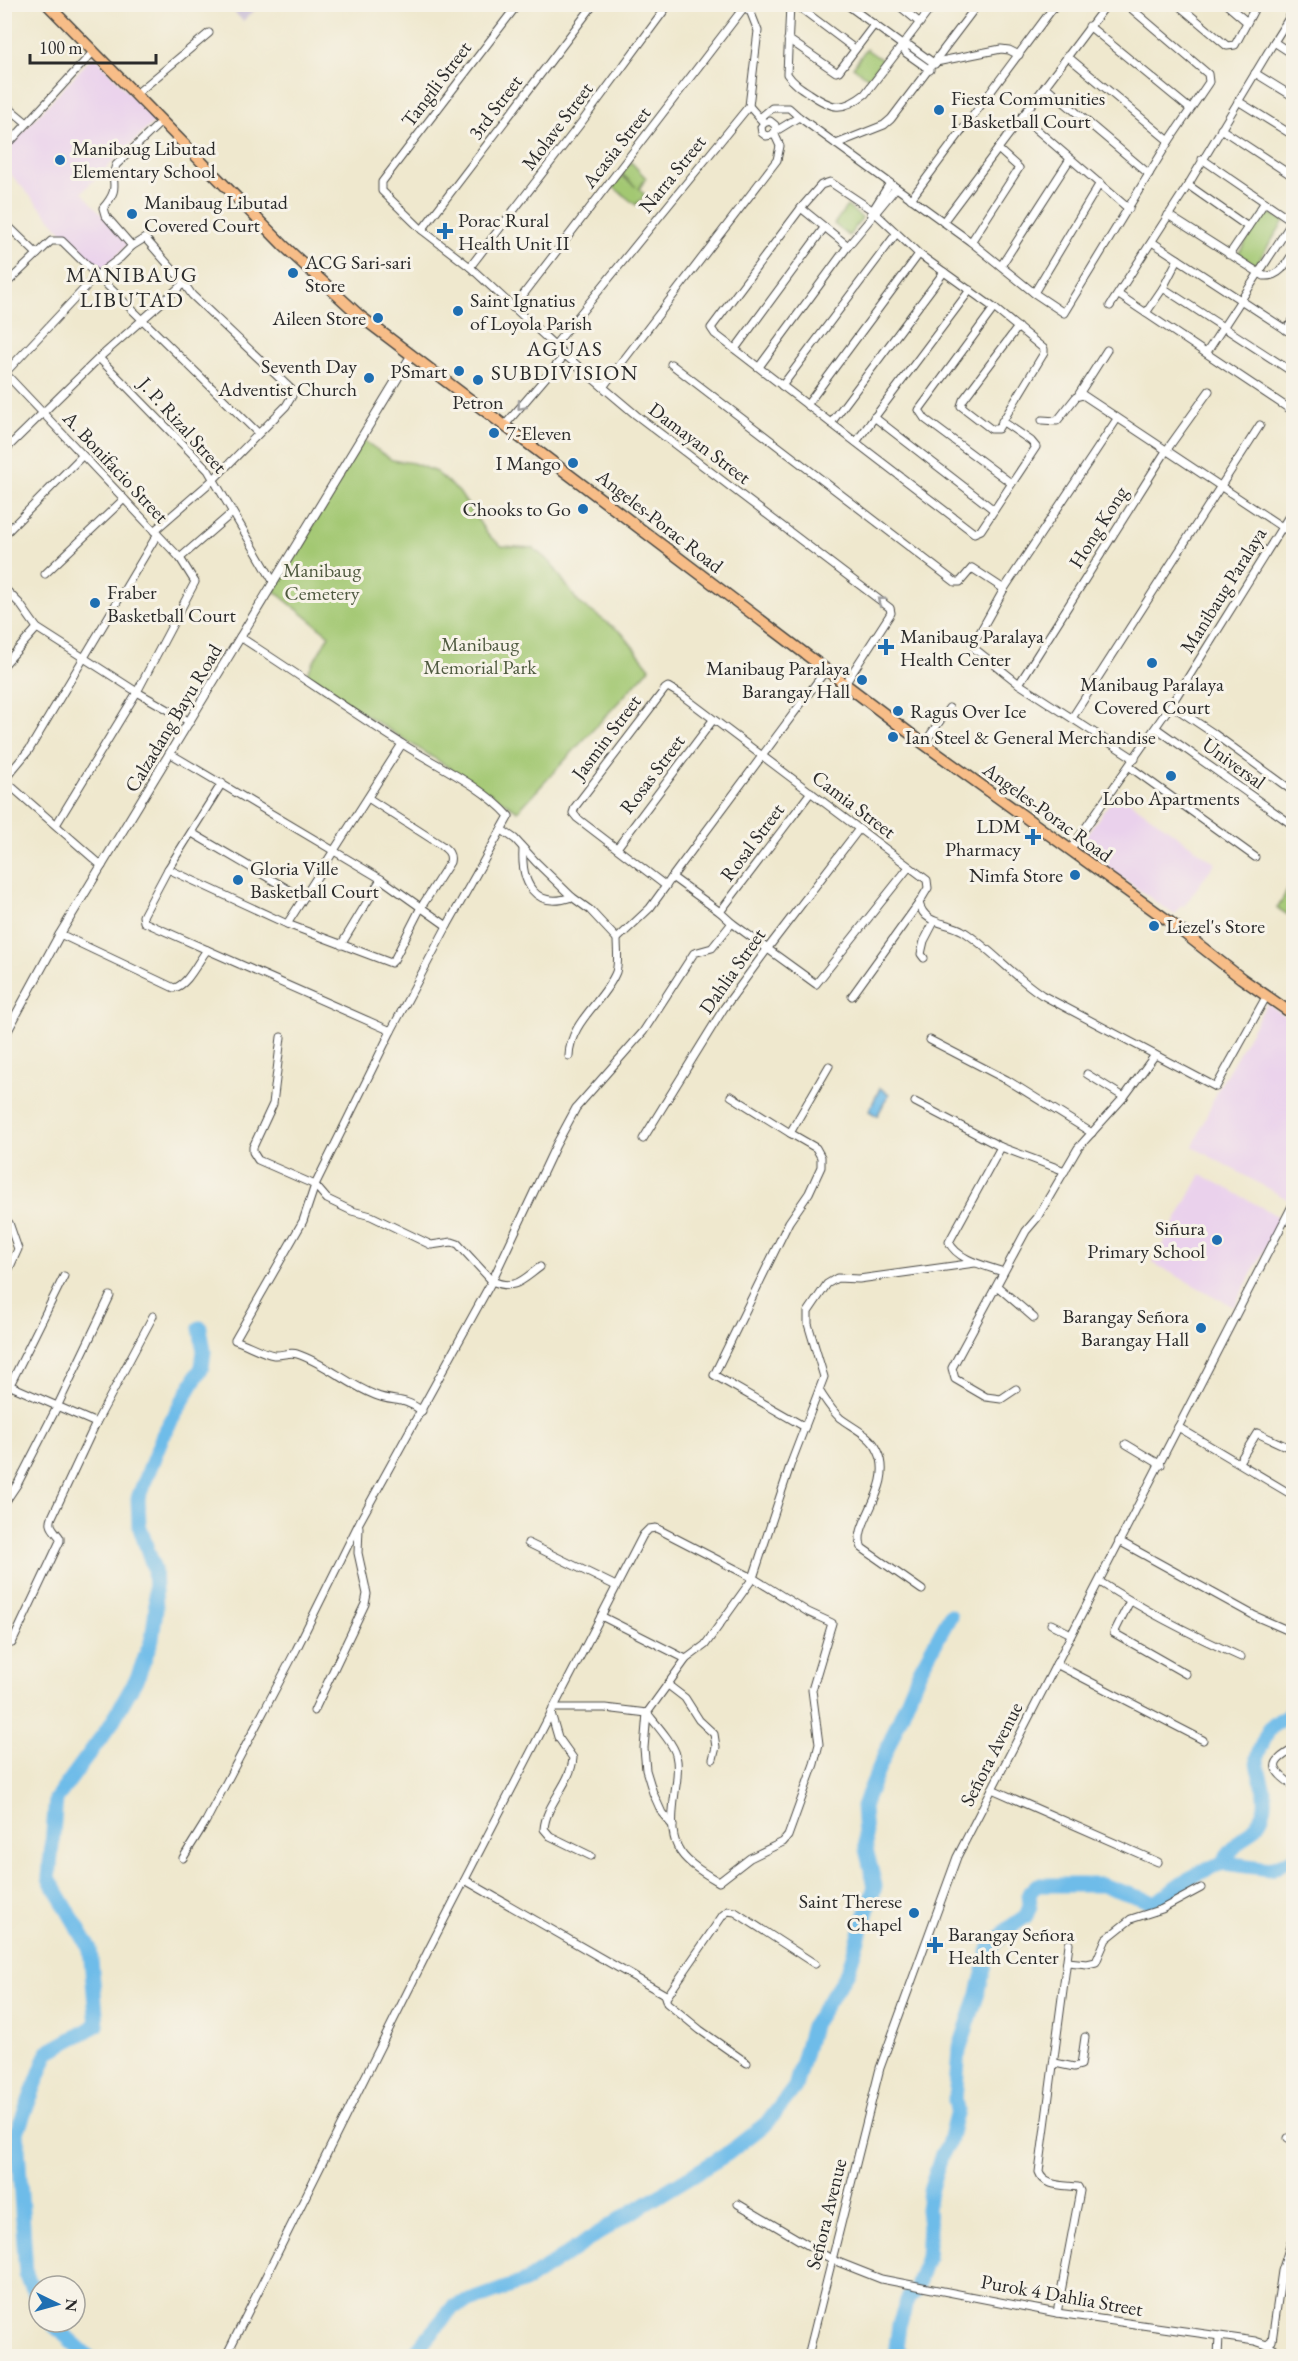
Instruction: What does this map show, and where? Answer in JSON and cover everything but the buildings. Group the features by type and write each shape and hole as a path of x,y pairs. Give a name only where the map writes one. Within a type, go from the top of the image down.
{"main road":[{"name":"Angeles-Porac Road","path":"47,4 293,254 360,316 924,744 1170,922 1266,997 1293,1015"}],"street":[{"name":"Tangili Street","path":"381,185 518,4"},
{"name":"3rd Street","path":"422,230 594,4"},
{"name":"Molave Street","path":"470,267 669,4"},
{"path":"790,4 786,67 791,79 825,104 834,107 854,102 866,94 934,4"},
{"path":"795,4 855,49"},
{"path":"846,4 902,45 906,53 934,65 1001,49 1019,55"},
{"path":"897,4 920,23"},
{"path":"836,144 884,125 934,65 978,4"},
{"path":"911,199 1056,4"},
{"path":"943,222 1107,4"},
{"path":"798,117 769,136 764,135 761,127 762,120 772,108 789,108 798,117 971,242 1034,293 1064,313 1129,209 1168,141 1209,82 1208,74 1126,4"},
{"path":"1177,4 1227,46 1234,45 1257,4"},
{"path":"1226,4 1246,22"},
{"path":"603,387 777,160 780,146 772,123 762,120 748,106 758,31 756,22 744,5"},
{"name":"Acasia Street","path":"513,308 744,5"},
{"path":"1110,306 1188,185 1293,10"},
{"path":"788,39 833,71 839,71 874,26"},
{"path":"1089,26 1190,109"},
{"path":"136,94 209,33"},
{"path":"1274,42 1293,55"},
{"path":"12,140 94,51"},
{"path":"1067,56 1168,141"},
{"path":"1255,73 1293,97"},
{"path":"1045,86 1149,174"},
{"path":"1238,100 1293,136"},
{"path":"4,104 27,123"},
{"name":"Narra Street","path":"554,346 748,106"},
{"path":"1022,117 1129,209"},
{"path":"132,246 105,215 103,208 115,190 116,165 162,121"},
{"path":"1221,129 1293,177"},
{"path":"971,242 1019,168 999,148"},
{"path":"1001,266 1070,159"},
{"path":"1202,159 1293,221 1207,352"},
{"path":"1002,421 1036,446 981,530 974,533 735,349 712,330 713,323 801,208 821,185 830,182 873,214 919,254 970,290 994,308 1041,345 1044,353 1002,421 998,429 991,429 961,406 963,400 1018,327"},
{"path":"1034,293 1100,183"},
{"name":"Damayan Street","path":"381,185 382,191 422,230 470,267 564,356 645,422 890,608 891,613 845,684"},
{"path":"1188,185 1248,227"},
{"path":"759,367 893,186"},
{"path":"1229,255 1264,202"},
{"path":"801,208 848,246"},
{"path":"1168,215 1264,276 1271,277 1282,269 1293,251"},
{"path":"4,222 38,254"},
{"path":"735,349 824,228"},
{"path":"782,386 896,234"},
{"path":"4,373 96,276 145,238 192,295 292,390 292,396 286,406 214,479 155,533 28,750 4,780 102,866"},
{"path":"4,286 51,241 62,241 258,433"},
{"path":"1152,242 1293,334"},
{"path":"807,405 919,254"},
{"path":"1146,313 1163,288 1178,259"},
{"path":"831,423 944,272"},
{"path":"4,451 99,358 184,283"},
{"path":"1163,288 1293,374"},
{"path":"855,442 970,290"},
{"path":"1119,295 1207,352 1293,412"},
{"path":"994,308 919,411 925,419 1011,483"},
{"path":"1286,330 1293,319"},
{"path":"1042,420 1050,423 1057,422 1079,394 1107,350"},
{"name":"Calzadang Bayu Road","path":"4,1037 60,934 411,356"},
{"path":"505,425 564,356"},
{"name":"J. P. Rizal Street","path":"99,358 208,470 273,581"},
{"path":"671,364 955,582 960,582 972,568 1004,589"},
{"name":"A. Bonifacio Street","path":"4,373 180,558 194,578 194,587 137,692"},
{"name":"Hong Kong","path":"1019,684 1166,451 1209,391"},
{"path":"1079,394 1282,525 1293,535"},
{"path":"874,417 994,510"},
{"path":"1117,419 1004,589 973,645 1019,684 1135,759"},
{"path":"1072,718 1260,425"},
{"path":"4,534 82,456"},
{"path":"45,574 124,499"},
{"name":"Manibaug Paralaya","path":"1070,850 1171,705 1293,508"},
{"path":"180,558 232,513"},
{"path":"4,588 20,604 37,628 82,659 190,722"},
{"path":"4,664 37,628"},
{"path":"240,637 402,744 499,804 509,816 391,1030 315,1185 303,1221 235,1340 272,1355 294,1352 330,1369 366,1392 380,1397 411,1402 422,1410"},
{"path":"617,939 633,927 650,908 826,670"},
{"name":"Camia Street","path":"668,687 927,880 928,888 919,903"},
{"name":"Jasmin Street","path":"617,848 577,818 573,810 658,695 668,687"},
{"path":"56,825 137,692"},
{"path":"1171,705 1293,792"},
{"path":"924,744 949,708"},
{"name":"Rosas Street","path":"617,848 713,720"},
{"name":"Universal","path":"1156,728 1293,826"},
{"path":"287,924 402,744"},
{"path":"171,754 381,879 420,909 447,926"},
{"path":"1130,767 1255,857"},
{"path":"222,783 168,869 146,910 143,920 145,923 391,1030"},
{"name":"Rosal Street","path":"720,912 810,792"},
{"path":"168,869 287,924 391,963 420,909 450,862 450,853 368,798"},
{"name":"Dahlia Street","path":"643,1139 724,1008 859,829"},
{"path":"502,830 515,839 572,897 590,910 617,939 616,972 577,1028 570,1044 569,1056"},
{"path":"192,833 303,898"},
{"path":"617,848 666,886"},
{"path":"523,849 522,863 527,884 537,896 554,900 572,897"},
{"path":"672,877 816,984 909,867"},
{"path":"341,945 381,879"},
{"path":"852,996 919,903 924,913 934,922 960,929 1024,983 1216,1087 1266,997"},
{"path":"924,958 921,954 922,947 934,922"},
{"path":"183,1858 206,1821 296,1650 360,1521 492,1281 556,1145 576,1108 643,1032 694,953 712,948 732,923"},
{"path":"60,934 174,988 187,978 207,950"},
{"path":"281,1037 273,1104 253,1147 258,1160 315,1185 327,1199 352,1211 371,1216 431,1245 452,1242 458,1244 492,1281 504,1285 515,1285 540,1267"},
{"path":"930,1040 1007,1080 1092,1133"},
{"path":"1016,1389 1001,1399 986,1397 955,1379 951,1368 1026,1231 1037,1218 1078,1148 1124,1097 1155,1055"},
{"path":"790,1133 829,1066"},
{"path":"1087,1074 1124,1097"},
{"path":"731,1096 816,1148 821,1167 809,1193 789,1222 714,1375 805,1427"},
{"path":"915,1102 1000,1147 1065,1171"},
{"path":"1000,1147 949,1242 951,1247 975,1263 1003,1272"},
{"name":"Señora Avenue","path":"807,2356 880,2068 957,1857 1119,1541 1161,1464 1178,1426 1293,1203"},
{"path":"4,1219 9,1223 18,1249 4,1280"},
{"path":"673,1826 662,1813 652,1792 646,1770 644,1748 647,1713 686,1659 705,1645 753,1578 791,1463 820,1392 824,1371 808,1324 808,1312 827,1284 837,1278 859,1279 975,1263"},
{"path":"4,1397 7,1384 64,1276"},
{"path":"997,1286 1034,1318"},
{"path":"4,1504 18,1483 57,1407 110,1296"},
{"path":"12,1642 60,1542 50,1522 96,1423 153,1316"},
{"path":"7,1384 96,1423"},
{"path":"820,1392 838,1416 866,1435 880,1453 881,1485 863,1526 860,1543 862,1548 922,1590"},
{"path":"1178,1426 1293,1496"},
{"path":"1239,1462 1257,1433 1293,1450"},
{"path":"1126,1444 1161,1464"},
{"path":"314,1711 365,1604 367,1594 358,1553 360,1521"},
{"path":"225,2356 326,2152 335,2141 465,1880 552,1710 643,1535 649,1529 656,1528 753,1578 808,1612 832,1623 812,1690 814,1714 820,1736 814,1764 788,1836 783,1842 750,1858 719,1882 697,1869 681,1854 672,1836 677,1780 676,1753 647,1713 605,1708 552,1710"},
{"path":"1119,1541 1255,1616 1293,1633"},
{"path":"528,1543 616,1587"},
{"path":"1100,1582 1130,1602 1198,1639 1241,1658"},
{"path":"1130,1602 1114,1634 1186,1674"},
{"path":"601,1616 686,1659"},
{"path":"1051,1624 1071,1634"},
{"path":"1056,1664 1203,1740"},
{"path":"668,1685 685,1698 699,1720 714,1734 716,1748 713,1759"},
{"path":"552,1710 558,1737 573,1758 570,1771 546,1816 544,1829 550,1836 591,1856"},
{"path":"1293,1749 1280,1756 1274,1768 1280,1777 1293,1786"},
{"path":"992,1789 1158,1862"},
{"path":"465,1880 664,1994 667,2003 692,2024 747,2063"},
{"path":"1068,1962 1087,1964 1096,1962 1106,1939 1131,1919 1162,1909 1201,1887"},
{"path":"666,1998 728,1911 735,1912 815,1964"},
{"path":"1057,2313 1080,2191 1078,2187 1046,2182 1041,2179 1039,2172 1069,1944"},
{"path":"1055,2063 1081,2066 1085,2037"},
{"name":"Purok 4 Dahlia Street","path":"738,2204 833,2260 881,2279 1057,2313 1255,2341 1268,2345 1286,2356"},
{"path":"1268,2345 1272,2341 1282,2271 1293,2233"},
{"path":"1218,2356 1219,2336"}],"shaded area":[{"path":"227,5 260,5 243,21"},
{"name":"Manibaug Libutad Elementary School","path":"94,55 155,121 82,192 128,244 100,274 5,168 4,152"},
{"path":"1117,792 1215,863 1175,915 1078,847"},
{"path":"1267,1003 1293,1022 1293,1192 1289,1200 1193,1147 1218,1089"},
{"name":"Siñura Primary School","path":"1201,1174 1281,1218 1234,1307 1153,1263"}],"green space":[{"path":"866,49 882,60 869,78 853,67"},
{"path":"631,162 646,178 639,189 645,195 636,205 612,186 622,176 636,187 621,173"},
{"path":"847,206 862,218 849,236 834,224"},
{"path":"1266,210 1284,221 1256,265 1238,254"},
{"name":"Manibaug Memorial Park","path":"363,440 392,460 413,463 436,472 459,492 488,535 502,546 533,548 551,563 578,602 622,633 650,668 518,811 305,677 329,635 274,591"},
{"path":"1293,881 1294,918 1277,908"}],"water":[{"path":"880,1088 889,1094 877,1116 869,1111"}],"waterway":[{"path":"27,2276 17,2132 48,2052 97,2025 90,1949 49,1878 56,1799 111,1724 138,1676 152,1639 156,1609 154,1569 139,1525 138,1498 163,1435 202,1367 204,1351 200,1328"},
{"path":"412,2356 453,2307 528,2280 617,2221 727,2154 768,2122 795,2087 812,2026 848,1971 875,1886 866,1849 863,1807 920,1670 950,1616"},
{"path":"900,2356 896,2347 899,2325 909,2296 915,2292 927,2257 929,2227 927,2209 930,2191 942,2154 948,2145 957,2110 955,2100 959,2050 978,1993 989,1949 1009,1928 1026,1916 1030,1906 1029,1893 1037,1885 1102,1885 1156,1903 1197,1874 1224,1863 1231,1850 1260,1820 1265,1798 1257,1756 1270,1729 1294,1708"},
{"path":"1224,1863 1270,1869 1294,1858"},
{"path":"63,2334 88,2356"}],"place":[{"name":"Fiesta Communities I Basketball Court","path":"939,110"},
{"name":"Manibaug Libutad Elementary School","path":"60,160"},
{"name":"Manibaug Libutad Covered Court","path":"132,214"},
{"name":"Porac Rural Health Unit II","path":"445,231"},
{"name":"ACG Sari-sari Store","path":"293,273"},
{"name":"Saint Ignatius of Loyola Parish","path":"458,311"},
{"name":"Aileen Store","path":"378,318"},
{"name":"PSmart","path":"459,371"},
{"name":"Seventh Day Adventist Church","path":"369,378"},
{"name":"Petron","path":"478,380"},
{"name":"7-Eleven","path":"494,433"},
{"name":"I Mango","path":"573,463"},
{"name":"Chooks to Go","path":"583,509"},
{"name":"Fraber Basketball Court","path":"95,603"},
{"name":"Manibaug Paralaya Health Center","path":"886,647"},
{"name":"Manibaug Paralaya Covered Court","path":"1152,663"},
{"name":"Manibaug Paralaya Barangay Hall","path":"862,680"},
{"name":"Ragus Over Ice","path":"898,711"},
{"name":"Ian Steel & General Merchandise","path":"893,737"},
{"name":"Lobo Apartments","path":"1171,776"},
{"name":"LDM Pharmacy","path":"1033,837"},
{"name":"Nimfa Store","path":"1075,875"},
{"name":"Gloria Ville Basketball Court","path":"238,880"},
{"name":"Liezel's Store","path":"1154,926"},
{"name":"Siñura Primary School","path":"1217,1240"},
{"name":"Barangay Señora Barangay Hall","path":"1201,1328"},
{"name":"Saint Therese Chapel","path":"914,1913"},
{"name":"Barangay Señora Health Center","path":"935,1945"}],"district":[{"name":"MANIBAUG LIBUTAD","path":"132,286"},
{"name":"AGUAS SUBDIVISION","path":"565,361"}],"park label":[{"name":"Manibaug Cemetery","path":"322,582"}]}
